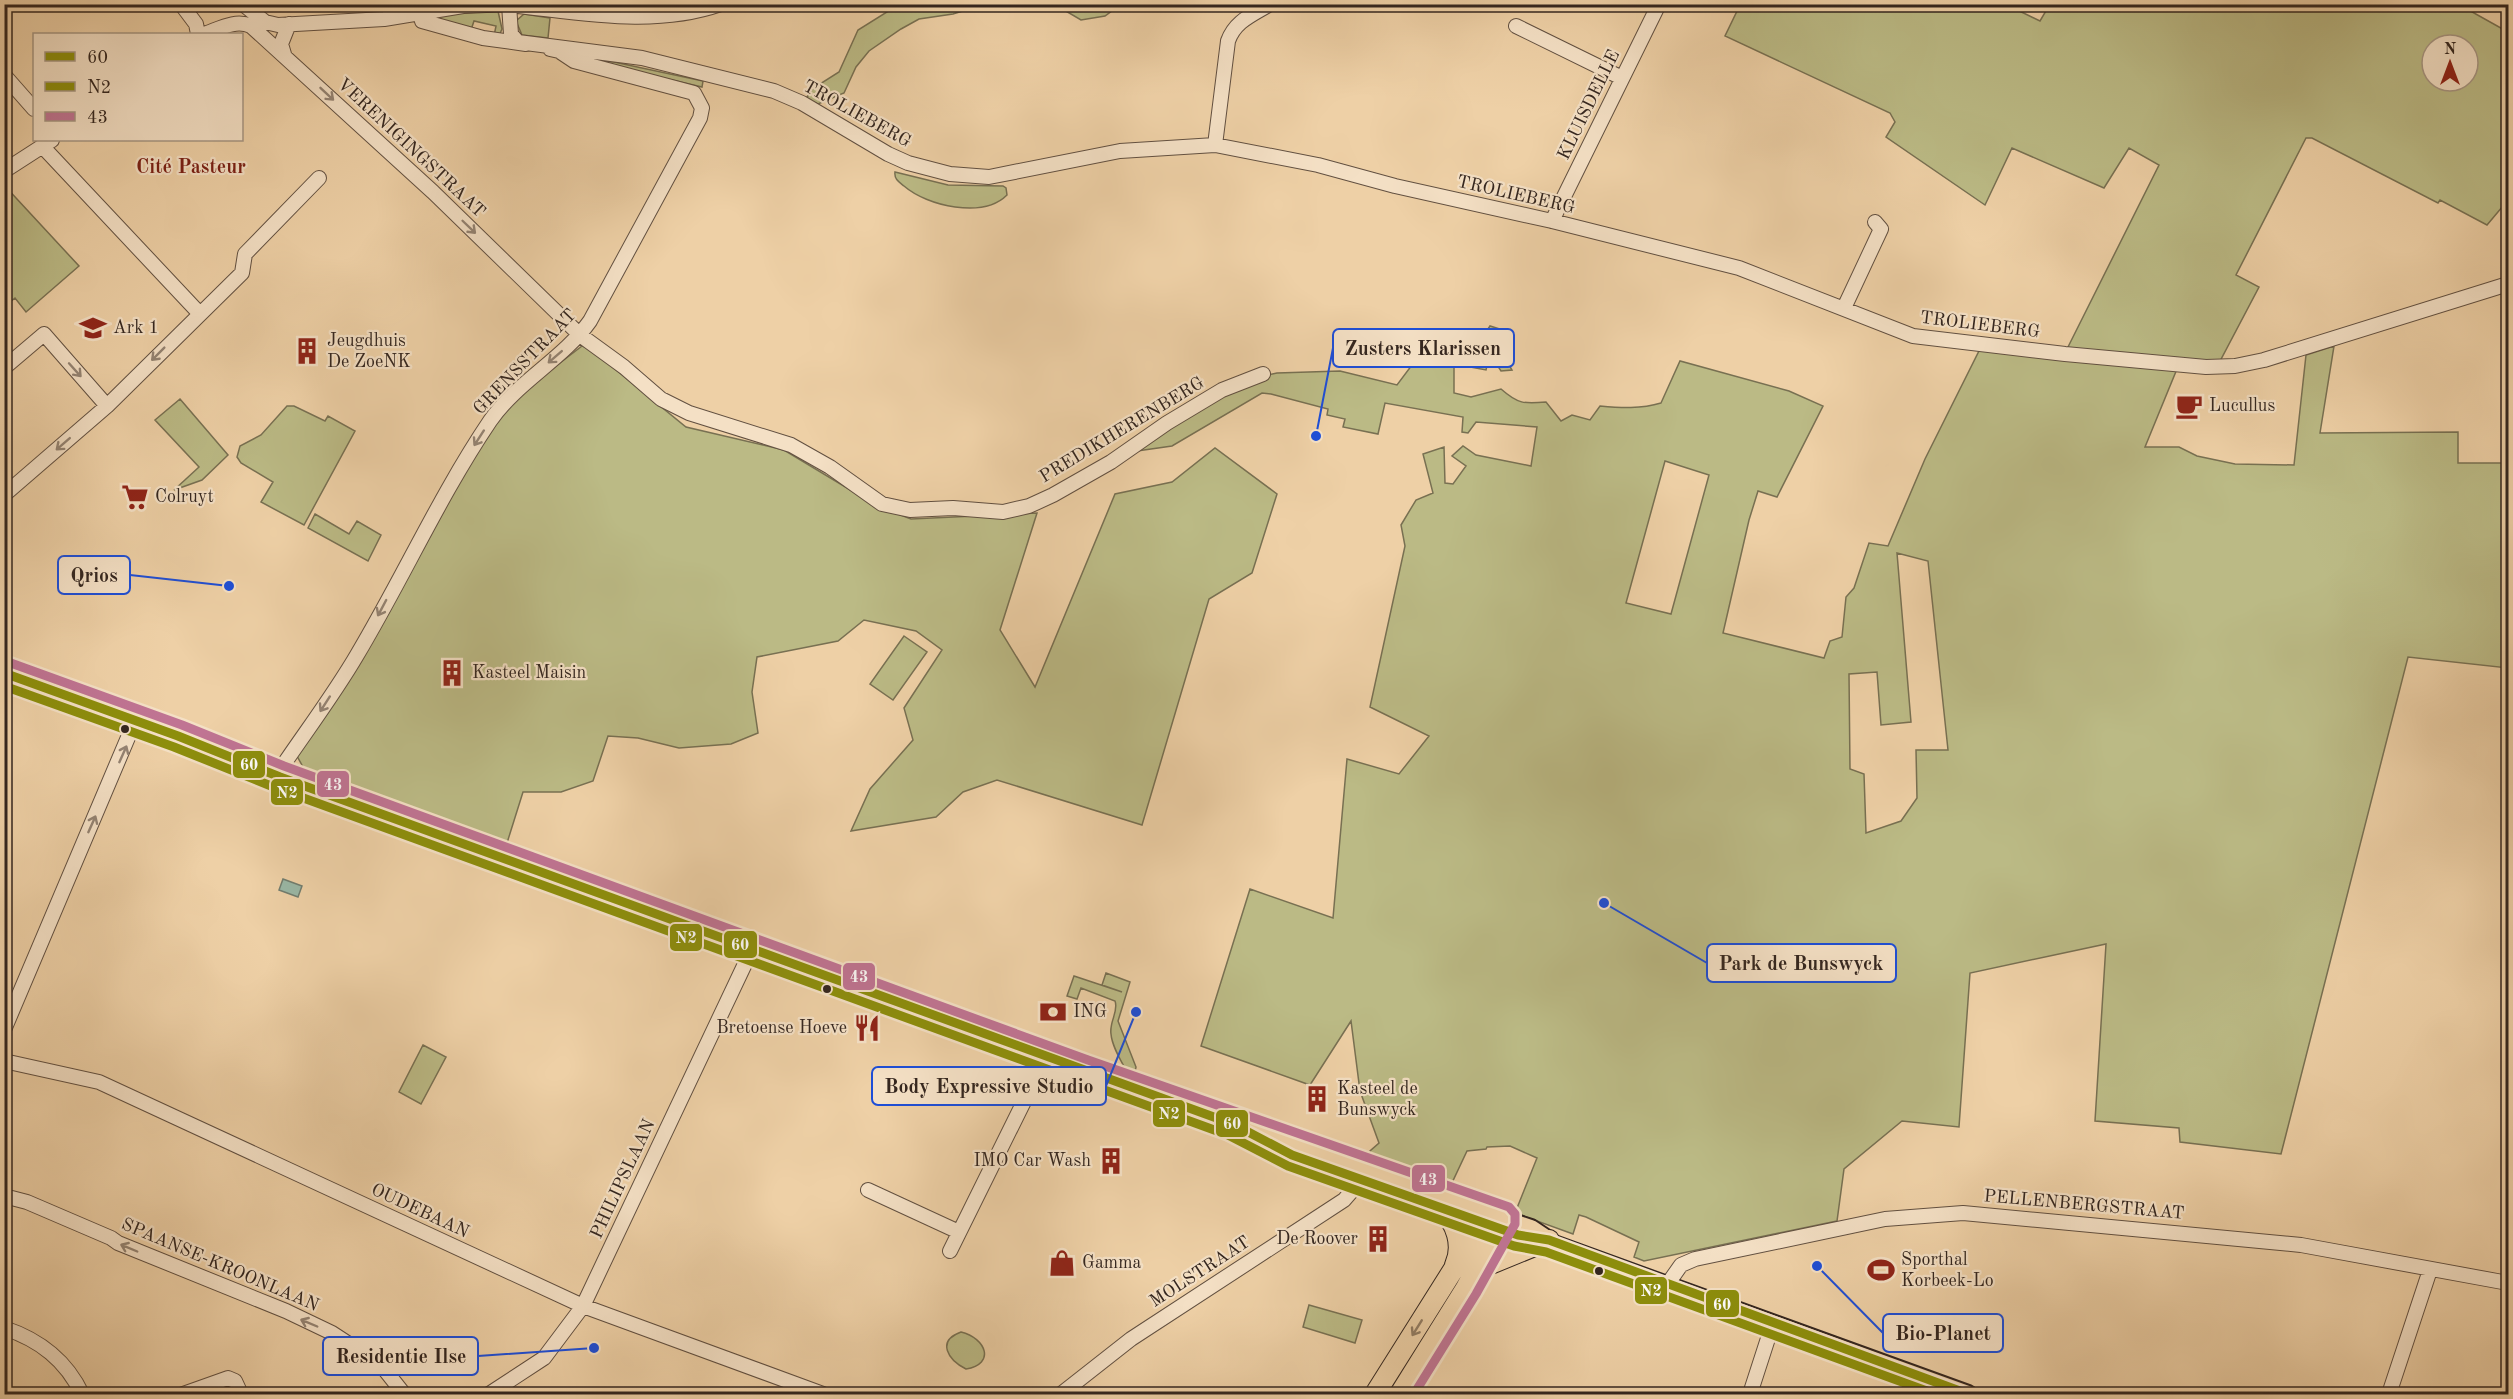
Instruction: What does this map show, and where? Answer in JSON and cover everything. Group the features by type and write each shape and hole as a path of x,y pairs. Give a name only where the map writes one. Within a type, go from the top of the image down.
{"highway":[{"path":"1441,1208 1454,1223 1459,1251 1449,1278"},
{"path":"1375,1395 1449,1278 1494,1221"},
{"path":"1400,1395 1466,1288 1494,1221"},
{"path":"1466,1288 1488,1265 1549,1240"}],"main road":[{"path":"4,673 280,777 1494,1221 1518,1235 1549,1240 1968,1395"},
{"path":"1246,1129 1292,1155 1441,1208 1494,1221"}],"street":[{"path":"182,4 199,31"},
{"path":"243,4 265,22 289,24 384,20 463,6 509,5 658,18 701,12 722,4"},
{"path":"1215,145 1228,41 1232,30 1240,21 1270,4"},
{"name":"KLUISDELLE","path":"1552,221 1659,4"},
{"path":"509,5 511,34 518,42"},
{"name":"GRENSSTRAAT","path":"280,777 286,761 357,655 467,456 492,418 530,378 580,335 590,321 695,127 702,108 694,93 686,89 574,61 559,51 518,42 505,43 442,27 422,21 420,13"},
{"name":"VERENIGINGSTRAAT","path":"199,31 243,22 251,26 424,184 580,335"},
{"path":"284,54 281,44 289,24"},
{"path":"1516,26 1622,78"},
{"name":"TROLIEBERG","path":"518,42 642,58 774,91 802,103 908,164 950,174 989,177 1120,151 1215,145 1318,165 1395,186 1552,221 1739,268 1913,336 2065,354 2222,367 2264,360 2508,284"},
{"path":"4,75 33,108"},
{"path":"4,171 47,143 200,314"},
{"path":"4,495 107,406 242,273 245,254 319,178"},
{"path":"1844,308 1881,229 1875,222"},
{"path":"4,368 44,334 107,406"},
{"name":"PREDIKHERENBERG","path":"580,335 624,367 661,399 689,414 791,445 830,467 882,504 910,510 953,508 1003,512 1029,506 1111,462 1167,423 1222,390 1263,374"},
{"path":"4,1030 135,721"},
{"name":"PHILIPSLAAN","path":"489,1395 544,1358 583,1306 752,948"},
{"path":"950,1251 1046,1057"},
{"name":"OUDEBAAN","path":"4,1061 99,1082 583,1306 823,1395"},
{"name":"MOLSTRAAT","path":"1060,1395 1131,1339 1344,1200 1358,1179"},
{"path":"868,1190 959,1232"},
{"name":"SPAANSE-KROONLAAN","path":"4,1196 27,1202 129,1247 286,1311 349,1343 381,1365 405,1395"},
{"name":"PELLENBERGSTRAAT","path":"1668,1285 1682,1265 1695,1259 1885,1219 1963,1213 2301,1245 2508,1283"},
{"path":"2389,1395 2430,1270"},
{"path":"1750,1395 1773,1323"},
{"path":"4,1328 45,1347 70,1373 82,1395"},
{"path":"183,1395 228,1377 235,1381 241,1395"}],"shaded area":[{"path":"1063,4 1120,5 1105,16 1081,20 1064,10"},
{"path":"2005,4 2040,21 2050,4 2458,4 2508,32 2508,200 2487,225 2440,200 2438,203 2312,138 2306,138 2236,275 2259,287 2219,363 2177,369 2145,447 2179,447 2197,456 2235,464 2294,465 2306,355 2334,346 2320,433 2458,432 2458,463 2508,463 2508,668 2408,657 2281,1154 2180,1142 2179,1128 2095,1121 2106,944 1970,973 1959,1127 1902,1121 1844,1169 1837,1221 1644,1261 1634,1257 1639,1242 1586,1217 1579,1215 1573,1234 1515,1213 1537,1158 1510,1146 1467,1151 1450,1187 1368,1158 1370,1151 1379,1143 1360,1091 1351,1021 1310,1085 1201,1046 1250,889 1333,918 1347,759 1399,774 1429,736 1370,707 1405,546 1401,525 1416,500 1433,493 1423,454 1444,447 1445,483 1453,484 1466,466 1452,456 1463,446 1476,455 1531,466 1537,427 1476,422 1468,433 1462,432 1463,417 1385,403 1378,434 1343,427 1345,419 1327,415 1328,409 1262,393 1172,446 1137,451 1189,413 1246,380 1277,373 1340,371 1397,385 1427,345 1454,357 1478,344 1490,326 1509,332 1501,351 1512,370 1501,371 1490,354 1486,370 1454,364 1454,393 1471,397 1501,389 1512,398 1522,402 1546,402 1561,421 1572,415 1590,420 1600,406 1631,408 1661,403 1680,361 1789,391 1823,406 1777,497 1758,491 1723,633 1824,658 1830,641 1842,637 1846,597 1854,588 1869,543 1888,546 1925,459 1979,351 2064,358 2159,165 2129,148 2104,188 2012,148 1985,205 1886,137 1895,122 1890,113 1725,36 1740,5","holes":["1665,461 1709,475 1671,614 1626,603","1897,553 1928,561 1948,750 1916,750 1917,798 1901,821 1866,833 1864,774 1850,769 1849,674 1877,672 1881,725 1911,722"]},
{"path":"898,5 982,5 953,14 919,19 869,51 856,67 844,93 818,104 806,99 812,89 839,72 858,30"},
{"path":"498,11 502,29 499,36 494,36 496,26 474,21 471,30 425,15"},
{"path":"524,14 550,18 548,38 522,35 516,21"},
{"path":"582,59 614,62 703,81 702,87"},
{"path":"895,172 948,185 1003,186 1006,188 1007,195 984,207 955,207 940,204 904,186 895,177"},
{"path":"4,185 79,266 26,312 15,298 5,306"},
{"path":"582,346 589,348 686,427 784,450 877,506 911,519 1037,513 1000,630 1035,687 1115,494 1172,482 1215,448 1277,494 1252,573 1209,599 1142,825 997,780 963,792 936,817 851,831 870,789 913,740 904,708 942,650 916,631 864,620 838,641 757,657 752,692 758,733 731,744 679,748 638,738 608,736 593,781 561,792 523,792 507,843 303,767 297,756 376,635 473,457 497,421 525,390"},
{"path":"180,399 228,455 202,480 174,490 199,467 155,420"},
{"path":"287,406 294,406 325,421 328,416 355,431 304,525 261,502 273,482 241,463 237,457 240,446 261,435"},
{"path":"315,514 349,534 357,521 381,535 368,561 308,528"},
{"path":"904,636 927,652 893,700 870,684"},
{"path":"283,879 302,886 298,897 279,890"},
{"path":"1106,973 1130,982 1118,1021 1136,1067 1135,1072 1126,1070 1113,1043 1111,1025 1116,1009 1115,1001 1081,988 1077,999 1067,996 1074,976 1122,992 1102,985"},
{"path":"423,1045 446,1057 421,1104 399,1092"},
{"path":"1309,1305 1362,1320 1355,1343 1303,1327"},
{"path":"961,1332 977,1340 984,1351 981,1362 966,1369 954,1361 947,1350 949,1340"}],"transit line":[{"name":"43","path":"8,662 182,725 284,766 1088,1060 1509,1207 1515,1214 1515,1224 1476,1294 1414,1394"},
{"name":"60","path":"4,673 178,736 280,777 1233,1124 1292,1155 1518,1235 1549,1240 1968,1394"},
{"name":"N2","path":"4,686 174,747 276,788 1228,1135 1288,1166 1514,1246 1546,1252 1935,1394"}],"place":[{"name":"Ark 1","path":"93,328"},
{"name":"Jeugdhuis De ZoeNK","path":"307,351"},
{"name":"Lucullus","path":"2189,406"},
{"name":"Zusters Klarissen","path":"1316,436"},
{"name":"Colruyt","path":"135,497"},
{"name":"Qrios","path":"229,586"},
{"name":"Kasteel Maisin","path":"452,673"},
{"name":"Park de Bunswyck","path":"1604,903"},
{"name":"ING","path":"1053,1012"},
{"name":"Body Expressive Studio","path":"1136,1012"},
{"name":"Bretoense Hoeve","path":"867,1028"},
{"name":"Kasteel de Bunswyck","path":"1317,1099"},
{"name":"IMO Car Wash","path":"1111,1161"},
{"name":"De Roover","path":"1378,1239"},
{"name":"Gamma","path":"1062,1263"},
{"name":"Bio-Planet","path":"1817,1266"},
{"name":"Sporthal Korbeek-Lo","path":"1881,1270"},
{"name":"Residentie Ilse","path":"594,1348"}],"district":[{"name":"Cité Pasteur","path":"191,168"}]}
